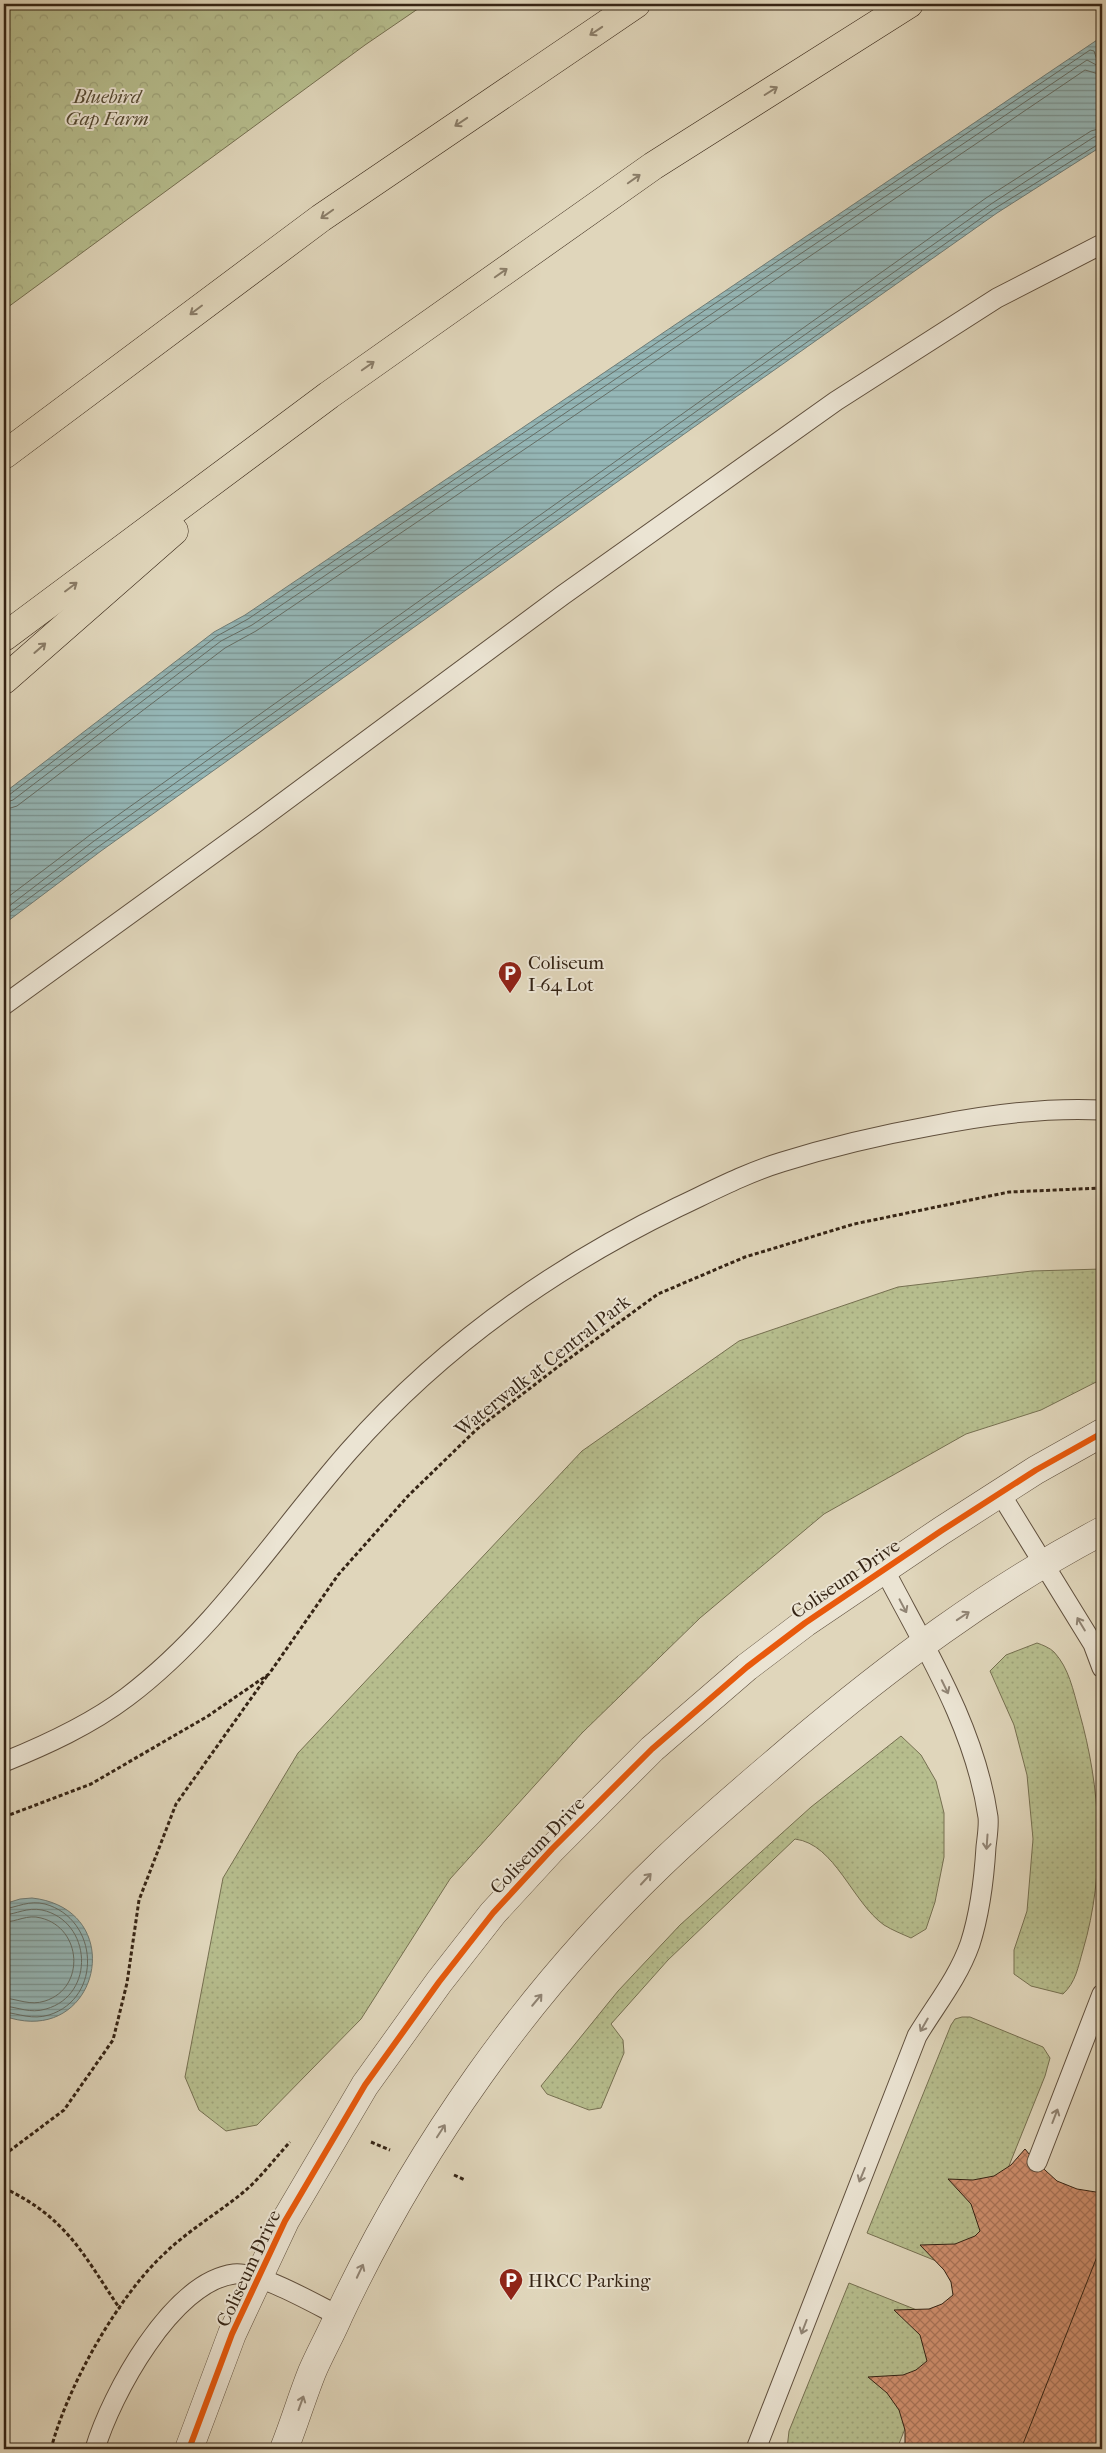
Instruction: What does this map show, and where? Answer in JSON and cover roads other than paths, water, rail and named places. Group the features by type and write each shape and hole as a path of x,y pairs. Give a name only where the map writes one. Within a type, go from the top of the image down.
{"highway":[{"path":"4,455 321,218 636,4"},
{"path":"4,637 329,395 653,166 909,4"},
{"path":"4,680 329,395"}],"street":[{"name":"Coliseum Drive","path":"188,2449 232,2334 286,2221 365,2085 438,1982 494,1913 552,1849 652,1750 747,1667 805,1622 884,1569 1000,1493 1074,1447 1102,1433"},
{"path":"284,2449 313,2371 364,2262 421,2162 482,2069 571,1959 658,1866 723,1807 843,1704 922,1643 1044,1563 1102,1530"}],"lane":[{"path":"4,1006 563,595 836,401 997,298 1102,244"},
{"path":"4,1762 78,1728 127,1697 221,1609 348,1452 394,1403 489,1320 594,1250 708,1192 789,1160 889,1134 967,1119 1074,1108 1102,1110"},
{"path":"1000,1493 1093,1644 1102,1668"},
{"path":"756,2449 917,2036 951,1985 969,1945 984,1886 988,1819 978,1770 962,1722 884,1569"},
{"path":"1037,2162 1102,1994"},
{"path":"95,2449 118,2391 148,2342 183,2301 209,2282 235,2274 259,2278 339,2316"}],"water":[{"path":"1097,40 1102,67 1102,146 997,213 736,397 101,851 4,924 4,793 214,632 245,615"},
{"path":"32,1898 63,1908 83,1926 92,1949 91,1974 81,1997 62,2013 37,2021 4,2016 4,1904 20,1899"}],"place":[{"name":"Coliseum I-64 Lot","path":"510,994"},
{"name":"HRCC Parking","path":"511,2301"}],"park label":[{"name":"Bluebird Gap Farm","path":"107,107"}]}
